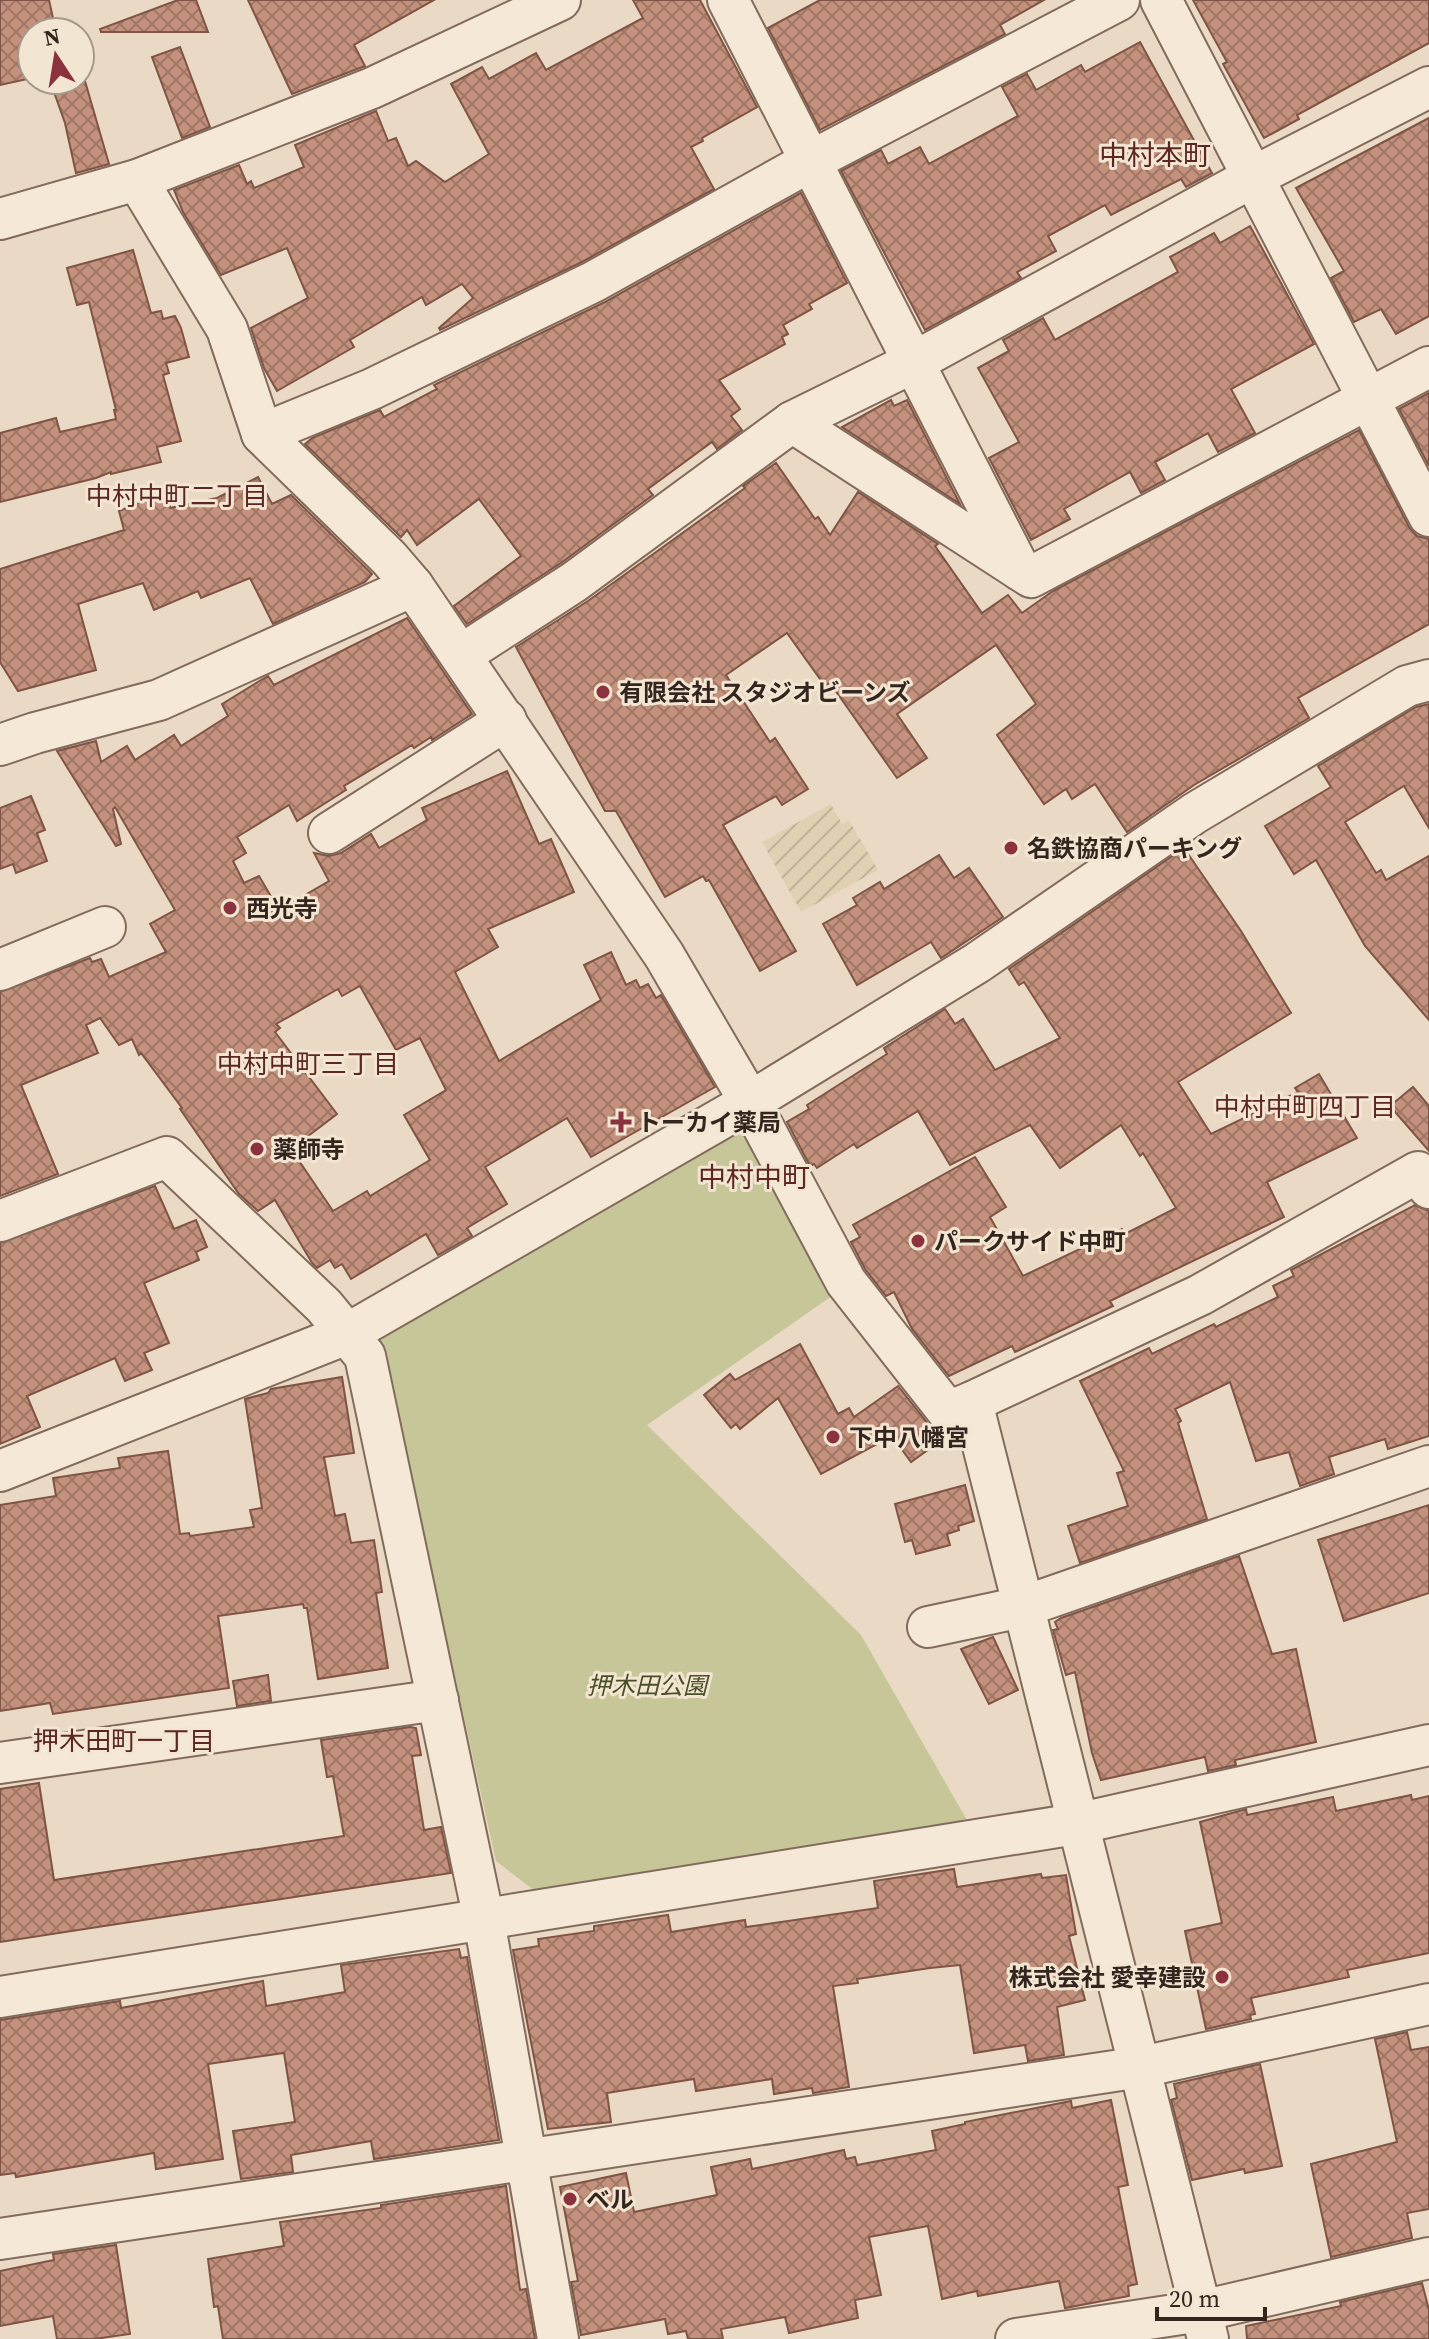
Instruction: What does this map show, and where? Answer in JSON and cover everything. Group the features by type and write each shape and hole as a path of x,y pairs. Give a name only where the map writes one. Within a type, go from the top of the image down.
{"street":[{"path":"0,219 137,180 372,88 560,0"},
{"path":"728,0 1021,570"},
{"path":"262,434 372,389 593,282 811,161 1119,0"},
{"path":"1161,0 1429,516"},
{"path":"461,655 574,582 792,422 914,362 1253,177 1429,87"},
{"path":"137,180 227,329 262,434 389,558 413,586 664,955 750,1102 846,1282 948,1412 1200,1295 1418,1172 1429,1188"},
{"path":"792,422 1031,577 1429,367"},
{"path":"0,745 159,700 413,586"},
{"path":"0,1471 347,1334 750,1102 977,963 1195,813 1407,686 1429,680"},
{"path":"329,833 506,720"},
{"path":"0,970 105,927"},
{"path":"0,1221 167,1157 324,1306 365,1356 484,1920 558,2339"},
{"path":"972,1402 1076,1824 1205,2325"},
{"path":"928,1627 1022,1607 1429,1466"},
{"path":"0,1763 438,1700"},
{"path":"0,1997 1076,1824 1429,1745"},
{"path":"0,2239 1141,2067 1429,2004"},
{"path":"1016,2339 1205,2325 1429,2258"}],"shaded area":[{"path":"831,804 842,824 849,820 878,870 801,912 762,842"}],"green space":[{"name":"押木田公園","path":"740,1128 756,1130 839,1291 647,1425 861,1635 968,1822 535,1891 496,1861 380,1340"}],"building":[{"path":"0,0 49,0 52,16 16,16 16,82 0,85"},
{"path":"178,0 196,0 208,32 101,32 100,29"},
{"path":"248,0 434,0 354,45 365,66 292,94"},
{"path":"633,0 700,0 757,107 691,147 714,189 582,262 440,330 473,298 462,284 426,305 422,297 350,340 354,347 277,391 264,368 251,328 308,298 287,248 221,275 183,212 174,190 239,165 247,184 251,181 254,188 304,167 295,145 376,111 388,141 396,138 408,166 416,161 445,182 489,154 451,84 482,67 489,79 536,53 546,70 643,18"},
{"path":"820,0 1044,0 1000,25 1005,34 820,130 768,28"},
{"path":"1193,0 1429,0 1429,43 1297,115 1299,119 1264,138 1223,64 1227,62"},
{"path":"1140,42 1212,173 1186,187 1181,179 1111,215 1105,205 1048,236 1056,251 1017,272 1021,278 925,330 841,171 881,150 888,164 920,147 929,164 1018,116 1002,87 1027,74 1036,90 1081,65 1085,72"},
{"path":"180,47 210,127 182,138 152,57"},
{"path":"55,96 89,96 109,164 76,173"},
{"path":"1429,118 1429,316 1396,334 1381,309 1354,322 1331,278 1344,271 1296,188"},
{"path":"801,193 847,283 809,304 812,309 783,325 788,334 782,337 785,344 719,380 740,409 731,416 742,430 717,449 712,442 648,489 653,495 561,563 467,624 454,606 521,556 479,499 417,545 407,530 401,537 305,444 312,438 380,410 384,417 437,389 434,385 603,303"},
{"path":"1250,226 1314,344 1231,389 1255,433 1218,452 1208,433 1155,462 1165,480 1141,493 1130,472 1064,509 1070,519 1031,540 989,458 1019,442 978,368 1009,351 1003,340 1043,318 1055,340 1178,272 1170,257 1214,233 1220,243"},
{"path":"133,250 151,313 161,311 163,319 175,316 189,357 166,363 169,373 163,375 181,441 157,447 161,462 0,502 0,433 56,418 60,432 116,419 89,302 77,305 67,268"},
{"path":"1429,393 1429,466 1399,409"},
{"path":"891,400 894,406 907,400 960,504 842,427"},
{"path":"1359,430 1409,527 1417,536 1429,539 1429,624 1298,698 1309,718 1194,785 1127,832 1095,784 1072,799 1066,789 1044,804 997,735 1036,704 996,645 897,714 927,758 897,778 830,683 825,686 787,633 726,675 770,742 775,738 808,789 782,805 776,796 723,825 796,951 760,971 709,880 706,881 703,876 665,897 616,811 605,811 516,647 588,601 776,463 815,519 818,517 830,535 858,492 938,544 935,546 982,613 1008,595 1022,613 1053,591"},
{"path":"258,477 272,504 291,495 372,574 365,582 273,624 250,578 201,598 198,591 154,610 143,583 78,604 96,670 18,691 0,662 0,569 124,530 119,511 167,492 170,508 217,498"},
{"path":"407,618 472,714 432,740 431,737 414,748 412,745 344,786 346,790 297,821 289,805 237,837 246,853 233,861 244,883 259,876 279,910 329,881 314,853 329,856 341,853 371,834 379,848 427,820 422,808 507,771 539,844 551,839 574,892 488,929 498,947 455,972 499,1061 601,1000 584,965 611,952 626,985 636,980 640,988 648,984 656,998 661,995 715,1087 591,1157 567,1118 485,1167 507,1204 467,1228 472,1236 438,1255 426,1234 351,1279 342,1264 335,1268 330,1260 317,1268 312,1263 275,1200 258,1211 239,1194 182,1108 141,1053 139,1055 132,1039 119,1045 100,1018 86,1025 98,1053 21,1085 58,1174 0,1196 0,992 90,958 92,962 101,959 109,977 166,952 150,924 175,910 115,807 121,844 116,846 57,751 96,741 101,762 127,746 135,760 174,735 181,746 228,716 222,704 268,676 274,685","holes":["360,986 396,1050 420,1038 446,1090 404,1115 430,1160 370,1196 367,1191 333,1211 291,1149 337,1114 275,1032 280,1028 276,1024 338,989 342,996"]},
{"path":"1429,704 1429,828 1404,786 1345,822 1376,873 1381,870 1386,880 1429,856 1429,1020 1365,946 1316,860 1294,874 1265,826 1331,787 1318,766 1416,707"},
{"path":"31,796 45,830 37,833 47,861 16,873 13,864 0,869 0,808"},
{"path":"1184,848 1241,931 1291,1013 1178,1082 1211,1134 1298,1092 1295,1088 1319,1074 1357,1138 1267,1182 1284,1217 1110,1301 1113,1306 1015,1352 1012,1346 949,1376 912,1329 894,1292 886,1296 865,1269 851,1242 860,1237 853,1225 975,1157 1006,1207 990,1217 1023,1276 1122,1229 1125,1234 1176,1208 1143,1153 1140,1156 1121,1125 1060,1168 1030,1125 950,1165 918,1111 857,1148 854,1144 817,1168 814,1164 810,1166 787,1122 809,1109 807,1105 887,1054 884,1048 945,1009 955,1024 963,1019 995,1070 1060,1038 1024,982 1019,985 1009,969"},
{"path":"939,855 954,878 969,868 1003,917 941,958 931,942 857,985 823,924 857,905 853,898 880,882 884,889"},
{"path":"1413,1087 1429,1106 1429,1151 1390,1106"},
{"path":"155,1186 174,1229 196,1220 207,1247 196,1252 199,1260 144,1283 169,1343 144,1353 152,1370 125,1381 115,1358 27,1396 40,1427 0,1444 0,1243"},
{"path":"1415,1205 1429,1211 1429,1436 1388,1449 1385,1439 1329,1457 1334,1474 1300,1486 1289,1452 1256,1461 1230,1382 1175,1409 1181,1421 1178,1423 1207,1519 1080,1563 1068,1526 1128,1506 1117,1473 1124,1471 1080,1381 1149,1348 1152,1354 1278,1297 1273,1286 1294,1276 1291,1270"},
{"path":"800,1344 838,1414 849,1408 854,1417 898,1386 930,1426 947,1436 911,1462 892,1436 821,1474 778,1398 740,1429 736,1424 731,1428 704,1395 730,1374 735,1380"},
{"path":"342,1377 354,1453 324,1457 335,1516 345,1514 351,1543 374,1540 382,1592 376,1593 388,1668 318,1679 307,1608 303,1604 218,1616 229,1688 53,1714 50,1703 0,1711 0,1505 56,1496 53,1478 120,1468 118,1458 168,1451 180,1534 189,1533 190,1536 254,1527 250,1510 262,1508 245,1399 268,1393 271,1389"},
{"path":"965,1485 974,1521 958,1526 959,1530 947,1534 950,1545 916,1554 912,1540 905,1542 895,1504"},
{"path":"1429,1505 1429,1593 1344,1621 1318,1540"},
{"path":"1239,1556 1272,1654 1296,1649 1316,1742 1235,1760 1236,1765 1208,1771 1205,1757 1101,1780 1092,1753 1075,1672 1066,1675 1053,1630 1058,1629 1055,1622"},
{"path":"993,1637 1018,1690 989,1704 961,1649"},
{"path":"268,1675 271,1701 237,1706 233,1681"},
{"path":"416,1728 421,1755 412,1756 424,1830 441,1827 451,1873 0,1942 0,1789 39,1783 54,1880 344,1836 333,1776 327,1777 321,1740"},
{"path":"1411,1795 1412,1800 1429,1796 1429,1953 1347,1970 1349,1977 1251,1998 1255,2014 1250,2015 1251,2019 1206,2029 1185,1931 1222,1923 1200,1822 1246,1809 1247,1815 1333,1797 1336,1811"},
{"path":"954,1869 957,1887 1041,1874 1042,1878 1066,1875 1076,1934 1069,1936 1085,2000 1057,2007 1064,2055 1028,2061 1025,2045 974,2053 960,1965 930,1968 857,1979 858,1983 833,1986 849,2087 813,2093 812,2088 774,2094 772,2079 696,2091 694,2079 607,2093 611,2122 548,2129 513,1950 539,1946 538,1939 594,1931 594,1926 668,1915 671,1932 745,1920 746,1927 878,1908 874,1881"},
{"path":"459,1949 461,1958 467,1957 499,2140 374,2159 371,2141 291,2155 293,2172 241,2179 233,2131 295,2122 284,2053 208,2064 223,2159 156,2169 154,2153 16,2177 15,2173 0,2175 0,2020 120,2001 121,2008 263,1981 266,2006 345,1992 341,1965"},
{"path":"1407,2032 1411,2050 1429,2047 1429,2209 1407,2213 1412,2238 1331,2257 1311,2164 1397,2142 1375,2039"},
{"path":"1260,2064 1282,2166 1245,2173 1244,2169 1192,2180 1171,2100 1177,2098 1174,2084"},
{"path":"1111,2100 1128,2185 1118,2187 1137,2284 1128,2286 1129,2296 1065,2308 1059,2281 978,2296 977,2291 942,2299 928,2226 869,2237 881,2295 855,2300 858,2318 789,2333 785,2317 721,2329 723,2339 688,2339 686,2331 668,2334 665,2319 581,2335 571,2282 578,2281 560,2187 626,2173 634,2212 717,2195 711,2167 750,2159 752,2169 844,2150 846,2159 855,2157 857,2165 936,2150 932,2131 965,2122 1071,2101 1072,2108"},
{"path":"506,2186 520,2290 526,2289 535,2339 223,2339 218,2306 214,2307 208,2259 284,2246 280,2222"},
{"path":"116,2245 130,2334 94,2339 57,2339 53,2316 0,2326 0,2271 54,2260 53,2254"},
{"path":"1422,2283 1429,2310 1429,2339 1247,2339 1246,2326 1341,2306 1340,2302"}],"place":[{"name":"有限会社 スタジオビーンズ","path":"603,692"},
{"name":"名鉄協商パーキング","path":"1011,848"},
{"name":"西光寺","path":"230,908"},
{"name":"トーカイ薬局","path":"621,1122"},
{"name":"薬師寺","path":"257,1149"},
{"name":"パークサイド中町","path":"918,1241"},
{"name":"下中八幡宮","path":"833,1437"},
{"name":"株式会社 愛幸建設","path":"1222,1977"},
{"name":"ベル","path":"570,2199"}],"district":[{"name":"中村本町","path":"1155,155"},
{"name":"中村中町二丁目","path":"177,496"},
{"name":"中村中町三丁目","path":"308,1064"},
{"name":"中村中町四丁目","path":"1305,1107"},
{"name":"中村中町","path":"754,1177"},
{"name":"押木田町一丁目","path":"124,1741"}]}
